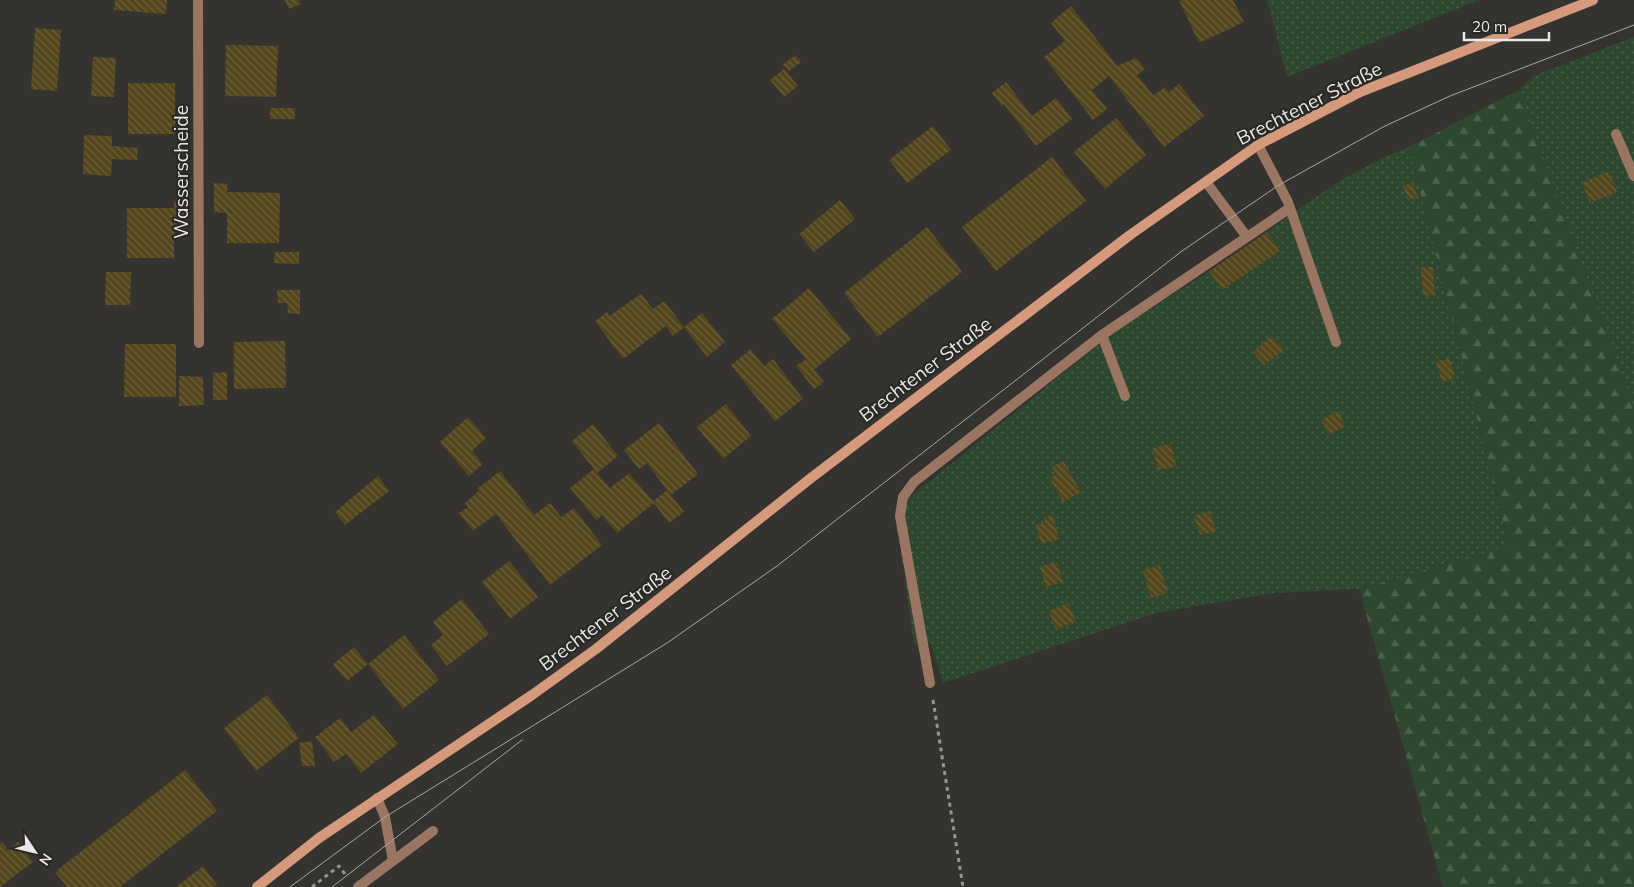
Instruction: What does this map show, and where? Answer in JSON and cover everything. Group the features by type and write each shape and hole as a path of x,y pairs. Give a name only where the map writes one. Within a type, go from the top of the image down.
{"main road":[{"name":"Brechtener Straße","path":"257,887 319,838 532,695 596,649 811,478 1130,235 1258,145 1360,92 1593,0"}],"street":[{"name":"Wasserscheide","path":"198,0 199,343"},
{"path":"1616,134 1634,176"},
{"path":"1258,145 1290,208 1336,342"},
{"path":"1206,182 1248,237"},
{"path":"930,683 900,516 904,497 914,482 1102,335 1290,208"},
{"path":"1102,335 1125,396"},
{"path":"377,798 385,817 392,861"},
{"path":"358,887 433,831"}],"path":[{"path":"930,683 963,887"},
{"path":"312,887 339,866 346,876"}],"green space":[{"path":"1267,0 1479,0 1287,77"},
{"path":"1634,37 1634,409 1519,90 1533,76"},
{"path":"1519,90 1634,409 1634,887 1443,887 1359,589 1509,546 1409,147"},
{"path":"1409,147 1509,547 1359,589 1274,593 1156,613 943,683 931,644 914,645 895,509 1113,333 1209,271 1222,290 1280,251 1267,232 1317,196 1353,174"}],"building":[{"path":"115,0 167,0 166,14 114,10"},
{"path":"285,0 299,0 301,4 289,9"},
{"path":"1179,0 1233,0 1244,22 1199,43"},
{"path":"1071,6 1117,66 1136,58 1145,69 1137,75 1153,95 1165,87 1169,92 1179,84 1204,116 1164,147 1109,76 1092,90 1107,109 1093,120 1044,57 1065,41 1051,23"},
{"path":"35,28 61,30 57,91 31,89"},
{"path":"226,45 278,46 276,97 225,96"},
{"path":"796,55 801,62 789,71 783,64"},
{"path":"93,57 116,58 114,97 91,96"},
{"path":"784,69 798,86 784,97 770,80"},
{"path":"1006,82 1032,116 1056,98 1072,119 1036,146 1004,104 1002,106 992,93"},
{"path":"128,83 175,83 175,134 128,134"},
{"path":"270,108 295,108 295,119 270,119"},
{"path":"1116,118 1146,155 1105,189 1074,152"},
{"path":"933,126 951,150 907,183 889,160"},
{"path":"84,135 112,136 112,146 138,148 137,160 112,159 111,176 83,174"},
{"path":"1052,157 1086,201 996,271 962,227"},
{"path":"1609,171 1617,192 1590,203 1582,183"},
{"path":"214,183 228,184 227,192 280,193 279,243 227,243 227,213 214,212"},
{"path":"1413,183 1418,197 1409,200 1403,186"},
{"path":"840,200 855,219 814,252 799,234"},
{"path":"174,201 186,201 186,230 174,230 174,258 127,258 127,208 174,208"},
{"path":"927,227 962,272 878,337 844,293"},
{"path":"1267,232 1280,251 1222,290 1209,271"},
{"path":"275,252 299,252 299,264 274,263"},
{"path":"1421,267 1433,267 1435,295 1423,296"},
{"path":"106,272 131,272 130,305 105,305"},
{"path":"809,288 851,339 814,370 824,382 814,389 796,366 806,359 772,319"},
{"path":"277,290 300,290 300,314 288,313 287,303 278,303"},
{"path":"641,294 653,309 664,301 684,327 673,336 666,326 623,359 595,321 607,312 609,316"},
{"path":"702,313 725,342 707,357 684,327"},
{"path":"1272,336 1284,350 1264,365 1253,352"},
{"path":"285,341 286,388 234,389 234,342"},
{"path":"125,344 176,344 176,397 124,397"},
{"path":"751,349 764,366 773,359 803,399 775,421 731,365"},
{"path":"1450,358 1455,378 1442,382 1436,362"},
{"path":"227,372 227,400 213,400 213,373"},
{"path":"179,376 203,377 204,405 179,406"},
{"path":"726,404 751,436 723,459 697,427"},
{"path":"1339,411 1345,427 1328,434 1322,419"},
{"path":"468,417 486,438 472,451 483,464 469,476 440,442"},
{"path":"659,423 698,474 671,495 684,512 669,523 654,503 617,533 602,515 596,520 570,488 594,469 572,441 593,424 618,456 597,473 610,488 629,473 653,501 667,490 647,463 639,469 624,450"},
{"path":"1171,444 1176,466 1158,470 1153,448"},
{"path":"1063,461 1081,492 1063,502 1050,478 1057,474 1052,467"},
{"path":"500,471 534,515 550,503 561,517 574,508 602,545 550,585 496,514 473,531 459,513 468,507 465,503 479,491 477,489"},
{"path":"378,476 389,491 345,525 335,512"},
{"path":"1210,511 1216,531 1200,535 1194,516"},
{"path":"1053,515 1059,539 1041,544 1036,525 1045,523 1044,517"},
{"path":"509,561 538,597 510,619 482,582"},
{"path":"1057,562 1063,582 1046,587 1040,567"},
{"path":"1160,565 1168,593 1151,598 1143,570"},
{"path":"462,599 489,634 447,666 431,645 443,635 433,622"},
{"path":"1068,603 1076,621 1056,630 1049,611"},
{"path":"404,635 439,680 403,709 368,664"},
{"path":"354,647 368,664 347,681 333,664"},
{"path":"267,695 299,738 256,771 224,728"},
{"path":"374,715 398,744 361,773 346,754 334,762 315,737 340,718 351,732"},
{"path":"312,741 315,766 302,766 299,743"},
{"path":"185,770 217,811 120,887 67,887 55,872"},
{"path":"2,842 8,850 18,842 33,862 0,887 0,844"},
{"path":"203,866 217,885 214,887 176,887"}],"tram line":[{"path":"290,887 385,817 667,643 777,566 1182,251 1279,185 1385,126 1450,96 1634,25"},
{"path":"332,887 522,740"}]}
